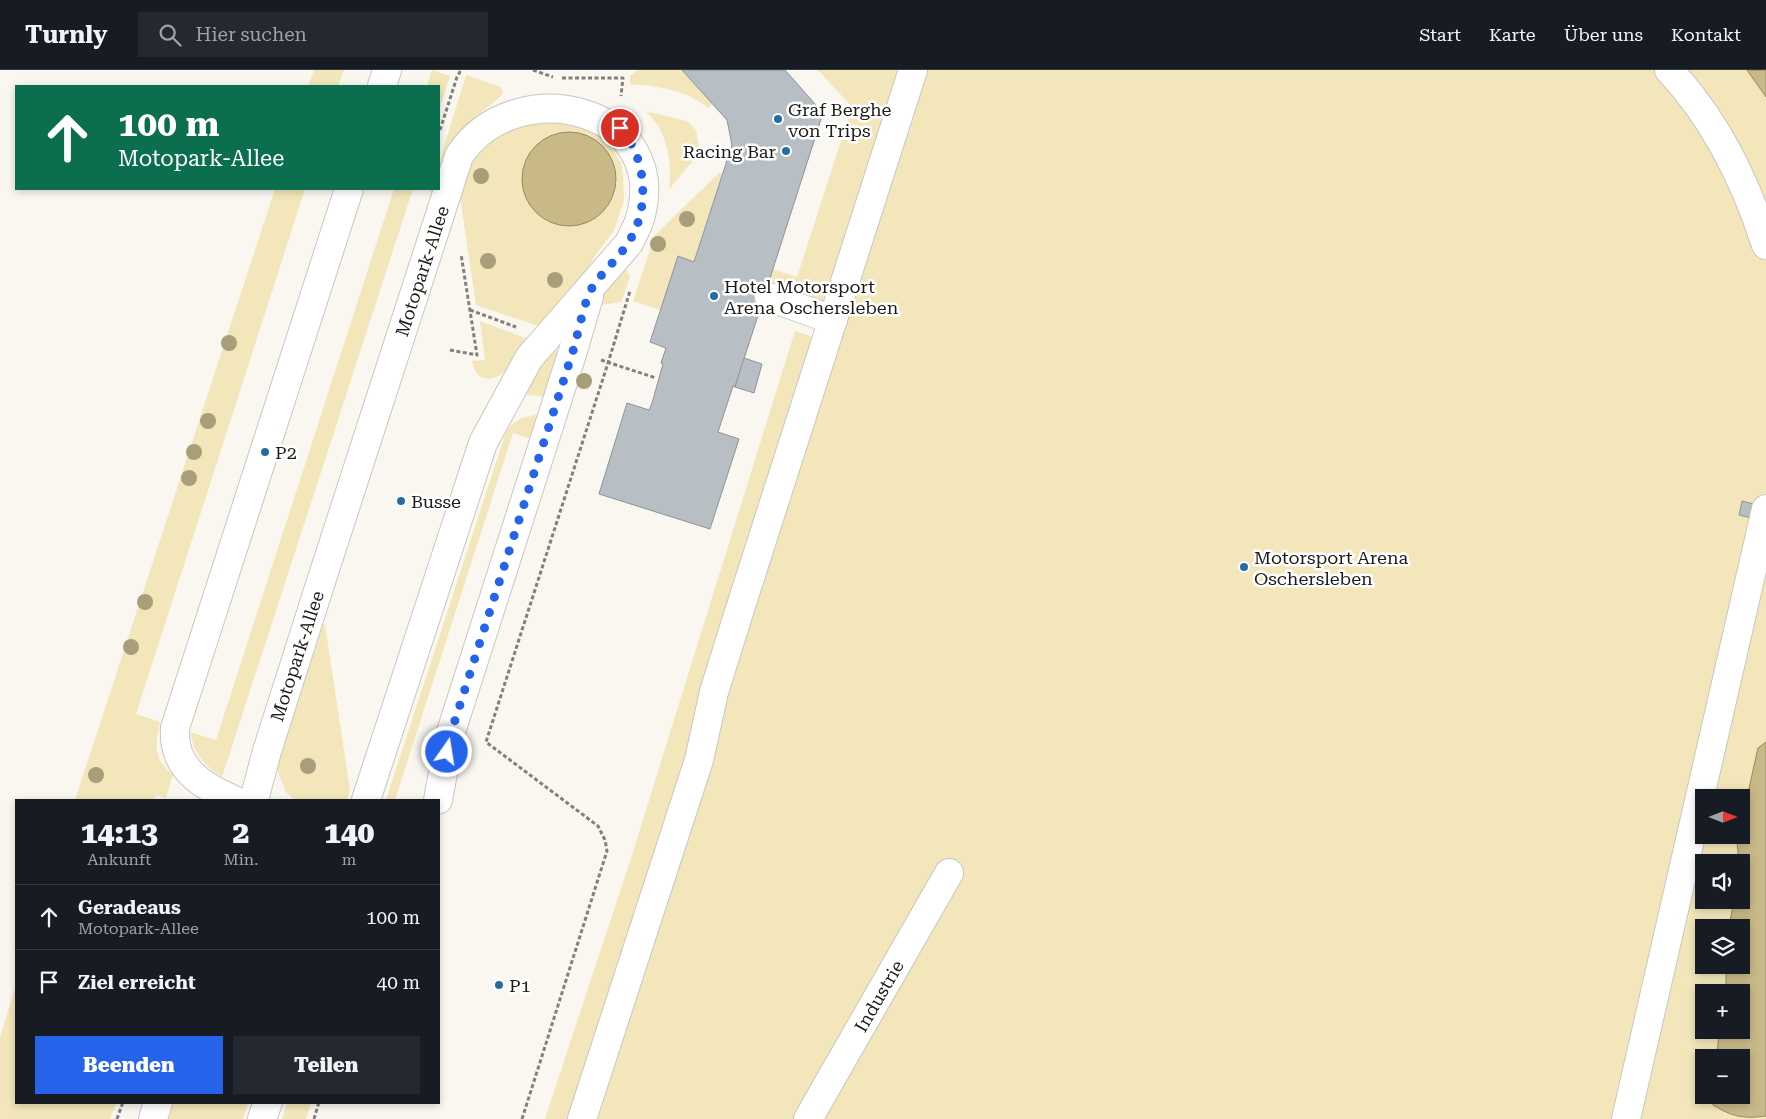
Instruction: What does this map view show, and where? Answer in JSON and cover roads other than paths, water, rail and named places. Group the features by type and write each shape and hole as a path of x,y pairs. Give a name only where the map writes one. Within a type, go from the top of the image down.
{"lane":[{"path":"382,85 387,70"},
{"path":"582,1119 699,760 714,692 913,70"},
{"path":"1669,70 1690,92 1716,131 1754,207 1766,244"},
{"name":"Motopark-Allee","path":"254,799 267,751 459,156 466,141 476,128 504,106 531,96 548,94 574,98 596,108 607,116 620,128 636,153 643,185 643,204 638,223 629,243 530,358 483,443 366,799"},
{"path":"232,799 206,785 183,764 176,751 175,728 349,190"},
{"path":"438,799 450,736 591,289"},
{"path":"769,297 833,320"},
{"path":"1626,1119 1766,509"},
{"name":"Industrie","path":"808,1119 949,873"},
{"path":"153,1119 157,1104"},
{"path":"262,1119 267,1104"}],"place":[{"name":"Graf Berghe von Trips","path":"778,119"},
{"name":"Racing Bar","path":"786,151"},
{"name":"Hotel Motorsport Arena Oschersleben","path":"714,296"},
{"name":"P2","path":"265,452"},
{"name":"Busse","path":"401,501"},
{"name":"Motorsport Arena Oschersleben","path":"1244,567"},
{"name":"P1","path":"499,985"}]}
